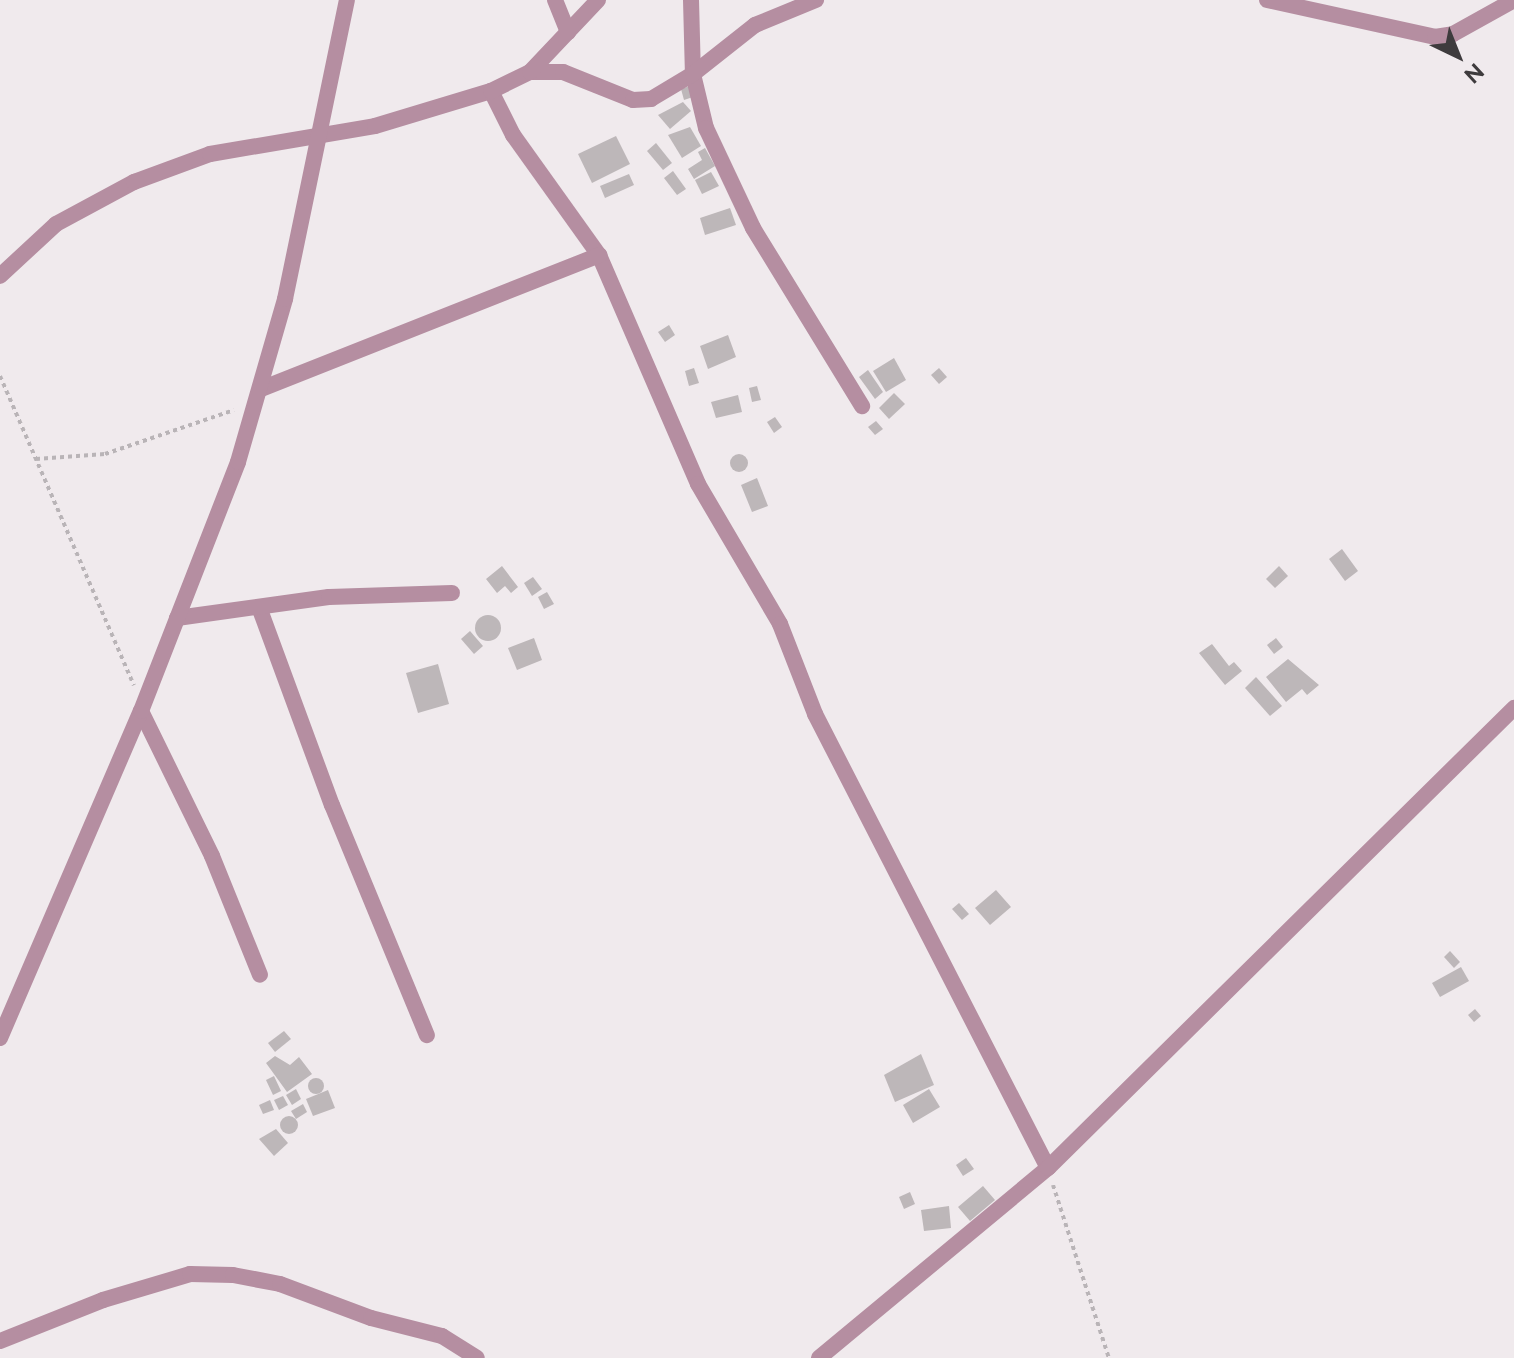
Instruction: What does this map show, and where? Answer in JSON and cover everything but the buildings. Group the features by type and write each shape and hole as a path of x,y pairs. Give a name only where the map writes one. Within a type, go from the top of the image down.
{"street":[{"path":"0,1038 142,705 259,396 347,0"},
{"path":"555,0 568,32"},
{"path":"0,276 56,224 134,182 210,154 375,126 491,91 530,72 598,0"},
{"path":"691,0 693,74 706,128 753,228 862,406"},
{"path":"530,72 581,76 642,101 693,74 755,25 816,0"},
{"path":"1267,0 1435,37 1453,34 1514,0"},
{"path":"491,91 513,135 599,255 698,484 780,624 815,714 1048,1168"},
{"path":"259,396 599,255"},
{"path":"177,618 329,597 452,593"},
{"path":"259,607 332,805 427,1035"},
{"path":"142,705 212,856 260,975"},
{"path":"819,1358 1048,1168 1514,708"},
{"path":"0,1341 103,1300 190,1274 233,1275 280,1284 371,1318 442,1336 477,1358"}],"path":[{"path":"0,376 122,668 142,705"},
{"path":"36,459 105,454 259,396"},
{"path":"1048,1168 1109,1358"}]}
